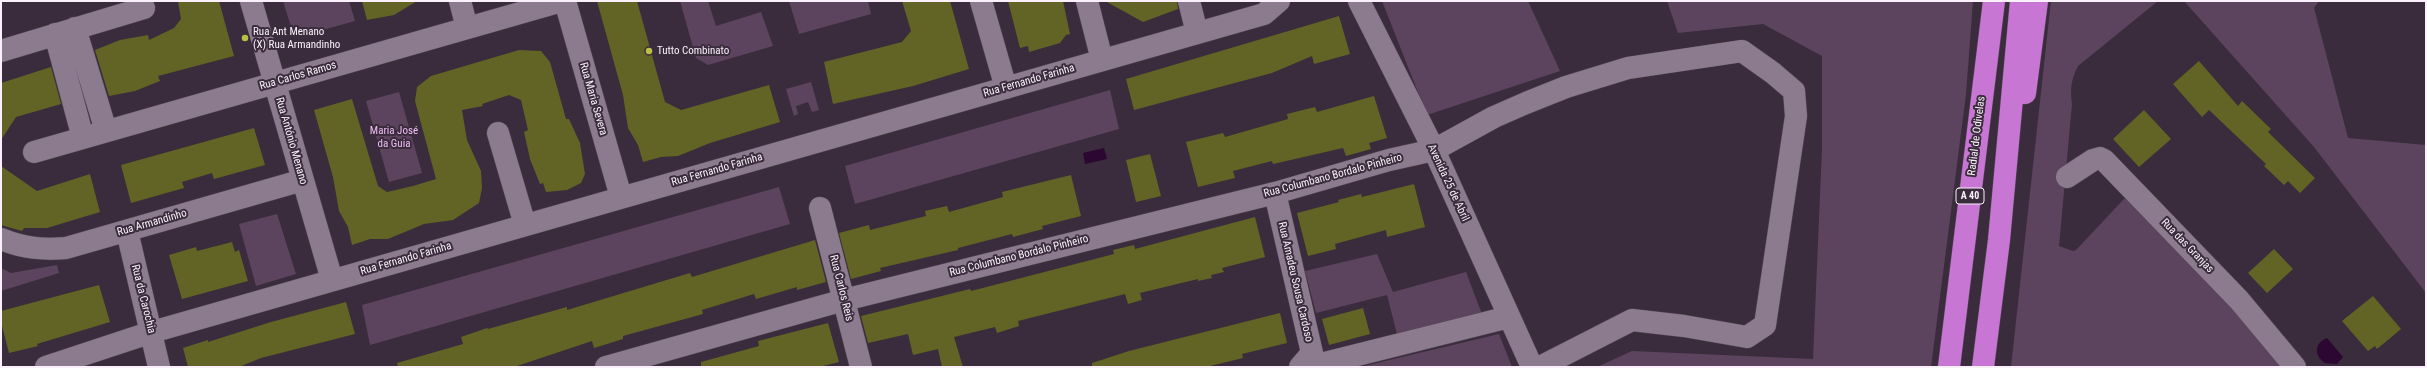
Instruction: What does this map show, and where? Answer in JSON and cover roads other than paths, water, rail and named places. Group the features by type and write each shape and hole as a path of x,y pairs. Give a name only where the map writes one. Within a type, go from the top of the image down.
{"highway":[{"name":"Radial de Odivelas","path":"1949,367 1993,1"},
{"path":"2000,240 2020,1"},
{"path":"1983,367 2000,240 2031,58 2037,1"}],"street":[{"name":"Rua António Menano","path":"251,1 332,280"},
{"path":"460,1 467,28"},
{"name":"Rua Carlos Ramos","path":"34,152 564,1"},
{"name":"Rua Maria Severa","path":"564,1 621,197"},
{"path":"981,1 1006,88"},
{"path":"1087,1 1102,60"},
{"path":"1189,1 1197,33"},
{"name":"Rua Fernando Farinha","path":"46,367 152,332 1264,14 1279,1"},
{"name":"Avenida 25 de Abril","path":"1359,1 1434,150 1532,367"},
{"path":"1,51 144,8"},
{"path":"75,28 106,131"},
{"path":"55,34 83,138"},
{"name":"Rua Columbano Bordalo Pinheiro","path":"606,367 844,300 1275,193 1389,160 1434,150 1494,117 1526,103 1566,87 1628,68 1742,52 1794,91 1796,116 1765,325 1747,337 1684,326 1632,320 1540,367"},
{"path":"498,133 525,225"},
{"name":"Rua das Granjas","path":"2067,177 2093,160 2100,158 2104,160 2238,300 2295,367"},
{"name":"Rua Armandinho","path":"1,239 20,247 44,250 66,248 303,180"},
{"name":"Rua Amadeu Sousa Cardoso","path":"1275,193 1312,353 1300,367"},
{"name":"Rua Carlos Reis","path":"820,208 861,367"},
{"name":"Rua da Carochia","path":"127,231 152,332 159,367"},
{"path":"1309,367 1509,316"}],"place":[{"name":"Rua Ant Menano (X) Rua Armandinho","path":"245,38"},
{"name":"Tutto Combinato","path":"649,51"}],"park label":[{"name":"Maria José da Guia","path":"394,137"}]}
